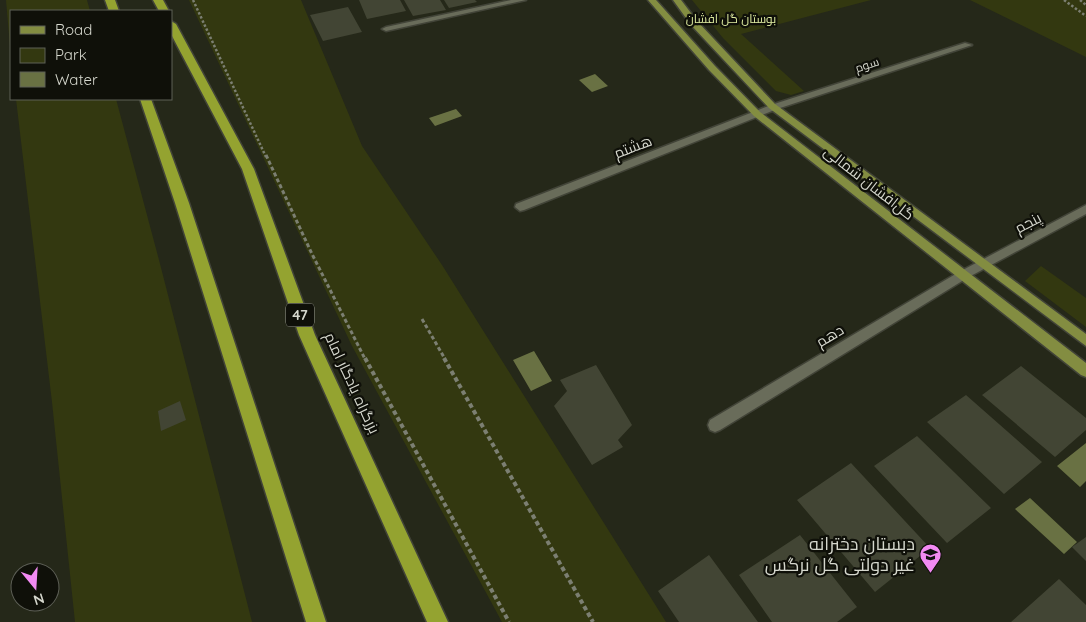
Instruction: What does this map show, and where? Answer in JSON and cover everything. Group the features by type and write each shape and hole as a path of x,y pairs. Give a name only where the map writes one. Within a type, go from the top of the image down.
{"highway":[{"name":"بزرگراه یادگار امام","path":"172,26 248,169 307,334 438,616"},
{"path":"145,100 182,203 316,622"}],"main road":[{"name":"گل‌افشان شمالی","path":"652,0 712,68 757,114 1086,371"},
{"name":"گل‌افشان شمالی","path":"677,0 694,23 774,108 1086,341"}],"street":[{"path":"386,29 522,0"},
{"name":"سوم","path":"757,114 968,46"},
{"name":"هشتم","path":"520,207 757,114"},
{"name":"پنجم","path":"963,275 1086,209"},
{"name":"دهم","path":"715,425 963,275"}],"path":[{"path":"193,0 312,254 380,388 509,622"},
{"path":"1064,0 1086,16"},
{"path":"1080,0 1086,5"},
{"path":"422,319 593,622"}],"green space":[{"path":"6,0 87,0 90,10 10,10 10,46"},
{"path":"189,0 301,0 362,146 442,265 666,622 502,622 352,346"},
{"name":"بوستان گل افشان","path":"692,0 871,0 741,34 804,91 791,95 776,91 723,38"},
{"path":"970,0 1086,0 1086,57"},
{"path":"16,100 116,100 252,622 75,622 52,402"},
{"path":"1041,266 1086,298 1086,327 1025,281"}],"water":[{"path":"595,74 608,86 592,92 579,80"},
{"path":"456,109 462,116 435,126 429,118"},
{"path":"534,351 552,381 531,391 513,360"},
{"path":"1086,443 1086,481 1080,487 1057,466"},
{"path":"1030,498 1077,542 1064,554 1015,509"}],"building":[{"path":"359,0 400,0 406,11 367,19"},
{"path":"404,0 440,0 446,10 413,16"},
{"path":"444,0 475,0 477,2 449,8"},
{"path":"348,7 362,32 323,41 310,15"},
{"path":"596,365 632,425 618,440 623,447 592,465 554,406 567,391 560,380"},
{"path":"1021,366 1086,418 1086,430 1055,457 982,395"},
{"path":"966,395 1042,462 1004,494 927,422"},
{"path":"180,401 186,420 161,431 158,411"},
{"path":"917,436 991,508 947,543 874,466"},
{"path":"851,463 930,548 875,592 797,500"},
{"path":"800,535 857,607 837,622 772,622 739,575"},
{"path":"1086,537 1086,561 1072,547"},
{"path":"709,555 758,622 679,622 658,591"},
{"path":"1059,579 1086,605 1086,622 1011,622"}],"place":[{"name":"دبستان دخترانه غیر دولتی گل نرگس","path":"931,573"}]}
